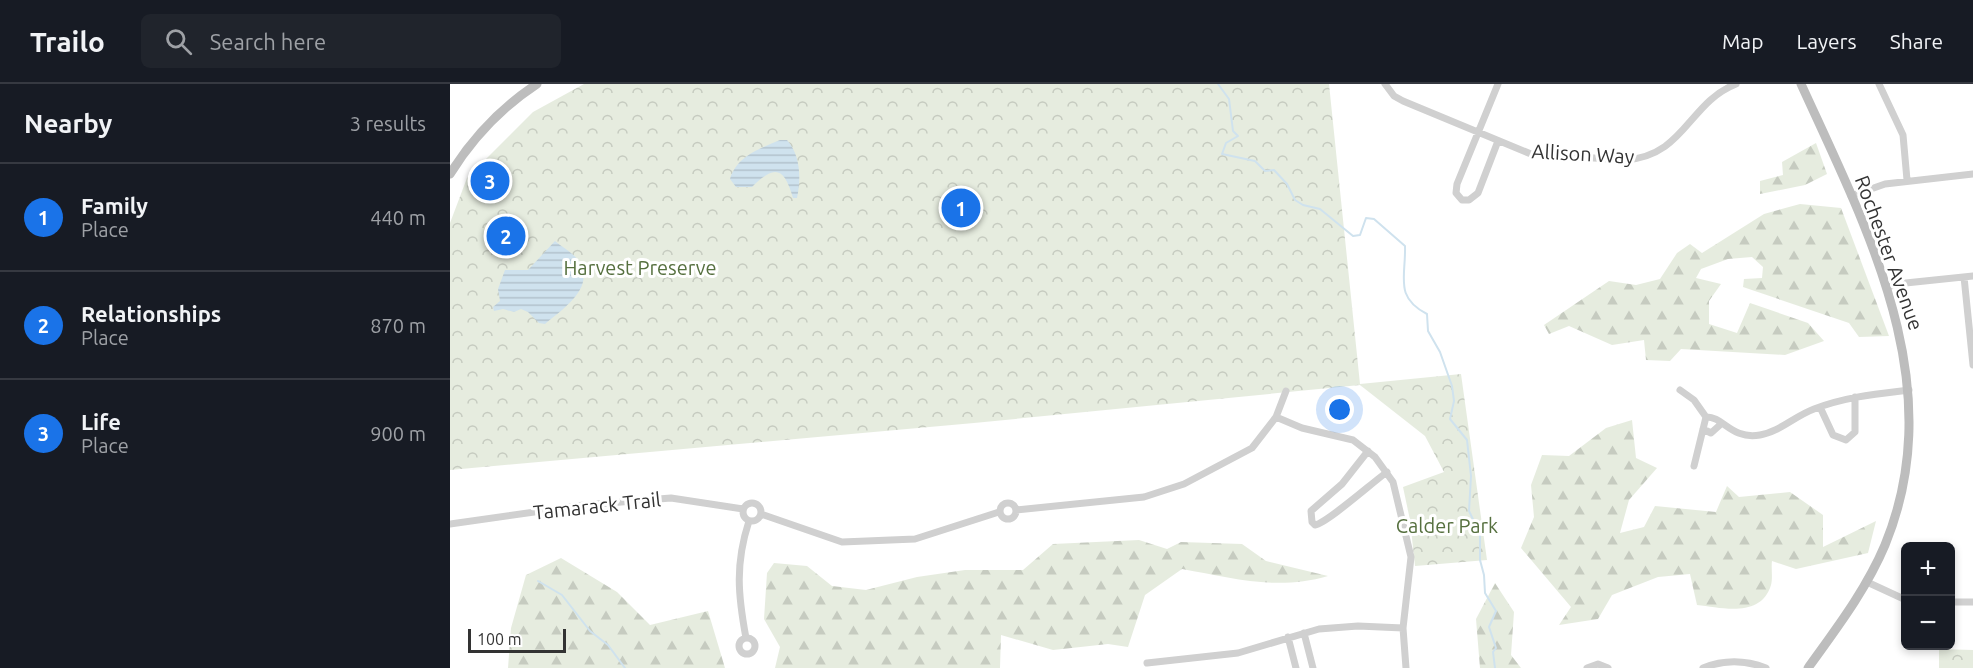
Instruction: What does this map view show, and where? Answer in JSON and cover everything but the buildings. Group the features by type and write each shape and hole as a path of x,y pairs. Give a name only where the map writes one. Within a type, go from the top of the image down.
{"main road":[{"path":"450,174 465,152 496,117 537,84"},
{"name":"Rochester Avenue","path":"1801,84 1851,196 1886,288 1903,345 1910,390 1910,434 1902,491 1884,546 1867,582 1808,668"}],"street":[{"name":"Allison Way","path":"1385,84 1394,96 1403,101 1531,154 1550,157 1640,159 1653,155 1673,141 1716,94 1736,84"},
{"path":"1497,84 1476,132 1456,189 1462,200 1469,200 1478,193 1498,141"},
{"path":"1879,84 1903,135 1907,180"},
{"path":"1851,196 1878,186 1907,180 1973,174"},
{"path":"1886,288 1896,284 1973,276"},
{"path":"1964,277 1973,365"},
{"path":"1680,390 1694,400 1706,417 1694,466"},
{"path":"1706,417 1714,417 1721,424 1742,435 1760,435 1820,407 1855,397 1910,390"},
{"path":"1016,510 1131,499 1170,490 1244,453 1266,432 1276,417 1286,391"},
{"path":"1820,407 1833,435 1846,440 1856,432 1855,397"},
{"path":"1276,417 1302,428 1342,436 1368,451 1387,472 1397,490 1411,556 1403,628 1406,668"},
{"path":"1703,429 1711,433 1721,424"},
{"path":"1368,451 1342,484 1311,511 1312,522 1316,525 1325,522 1362,489 1387,472"},
{"name":"Tamarack Trail","path":"450,524 584,506 671,498 743,509"},
{"path":"1006,502 1012,503 1016,510 1014,516 1008,519 999,512 1001,506 1006,502"},
{"path":"761,514 755,521 749,521 744,518 743,509 749,503 756,504 761,514 842,542 915,539 999,512"},
{"path":"746,638 737,584 742,544 749,521"},
{"path":"1867,582 1901,598"},
{"path":"1955,602 1973,602"},
{"path":"1147,663 1238,654 1288,637 1335,627 1403,628"},
{"path":"1304,633 1313,668"},
{"path":"1288,637 1296,668"},
{"path":"1703,668 1740,662 1766,668"},
{"path":"1587,668 1598,664 1608,668"}],"green space":[{"name":"Harvest Preserve","path":"584,84 1329,84 1360,384 1461,374 1487,560 1415,566 1410,520 1403,487 1444,472 1425,436 1360,385 974,423 450,470 450,223 467,178 533,112"},
{"path":"1816,143 1827,174 1805,185 1760,194 1760,181 1783,175 1782,162"},
{"path":"1800,204 1841,208 1889,336 1859,337 1849,323 1743,287 1744,279 1762,278 1763,267 1752,257 1728,259 1701,269 1696,278 1721,284 1709,301 1709,324 1737,333 1750,303 1808,323 1824,341 1785,355 1681,349 1670,361 1646,360 1644,340 1612,345 1569,326 1549,334 1544,325 1609,281 1636,285 1660,279 1677,253 1690,244 1702,253 1764,214"},
{"path":"1632,420 1636,458 1657,468 1629,500 1620,533 1644,527 1655,506 1716,512 1727,486 1739,497 1790,492 1823,515 1823,547 1876,521 1868,553 1796,569 1772,561 1771,585 1766,595 1750,607 1729,609 1697,605 1690,574 1658,577 1612,595 1598,619 1559,625 1571,607 1521,548 1534,517 1531,485 1542,455 1569,456 1606,428"},
{"path":"1139,540 1167,549 1181,542 1242,544 1266,561 1328,576 1273,583 1182,569 1145,595 1128,647 1108,644 1053,650 1001,635 1000,668 775,668 780,647 764,619 767,573 774,563 807,566 832,586 866,590 917,577 965,570 1023,570 1053,544"},
{"path":"561,558 617,592 650,625 708,611 725,668 508,668 511,628 526,575"},
{"path":"1495,583 1514,612 1511,655 1521,668 1480,668 1476,619"},
{"path":"1939,650 1973,650 1973,668 1939,668"}],"water":[{"path":"780,140 787,140 795,153 799,176 797,198 793,198 786,180 777,172 766,175 752,187 736,187 730,179 738,164 750,154"},
{"path":"555,241 576,257 583,270 584,279 576,296 545,324 539,323 528,312 521,309 514,312 503,309 494,311 493,307 500,301 498,289 505,270 528,270"}],"waterway":[{"path":"1218,84 1229,99 1233,131 1238,136 1226,143 1222,154 1255,161 1265,171 1274,170 1287,184 1295,200 1303,205 1320,209 1353,236 1360,235 1366,218 1374,219 1405,246 1404,285 1406,293 1410,301 1427,314 1428,331 1440,352 1452,386 1454,401 1450,419 1467,440 1471,476 1469,511 1480,534 1480,560 1485,593 1496,611 1489,627 1496,648 1493,652 1495,668"},
{"path":"538,581 562,595 590,631 608,645 625,668"}],"place":[{"name":"Life","path":"490,181"},
{"name":"Family","path":"961,208"},
{"name":"Relationships","path":"506,236"}],"park label":[{"name":"Calder Park","path":"1447,526"}]}
